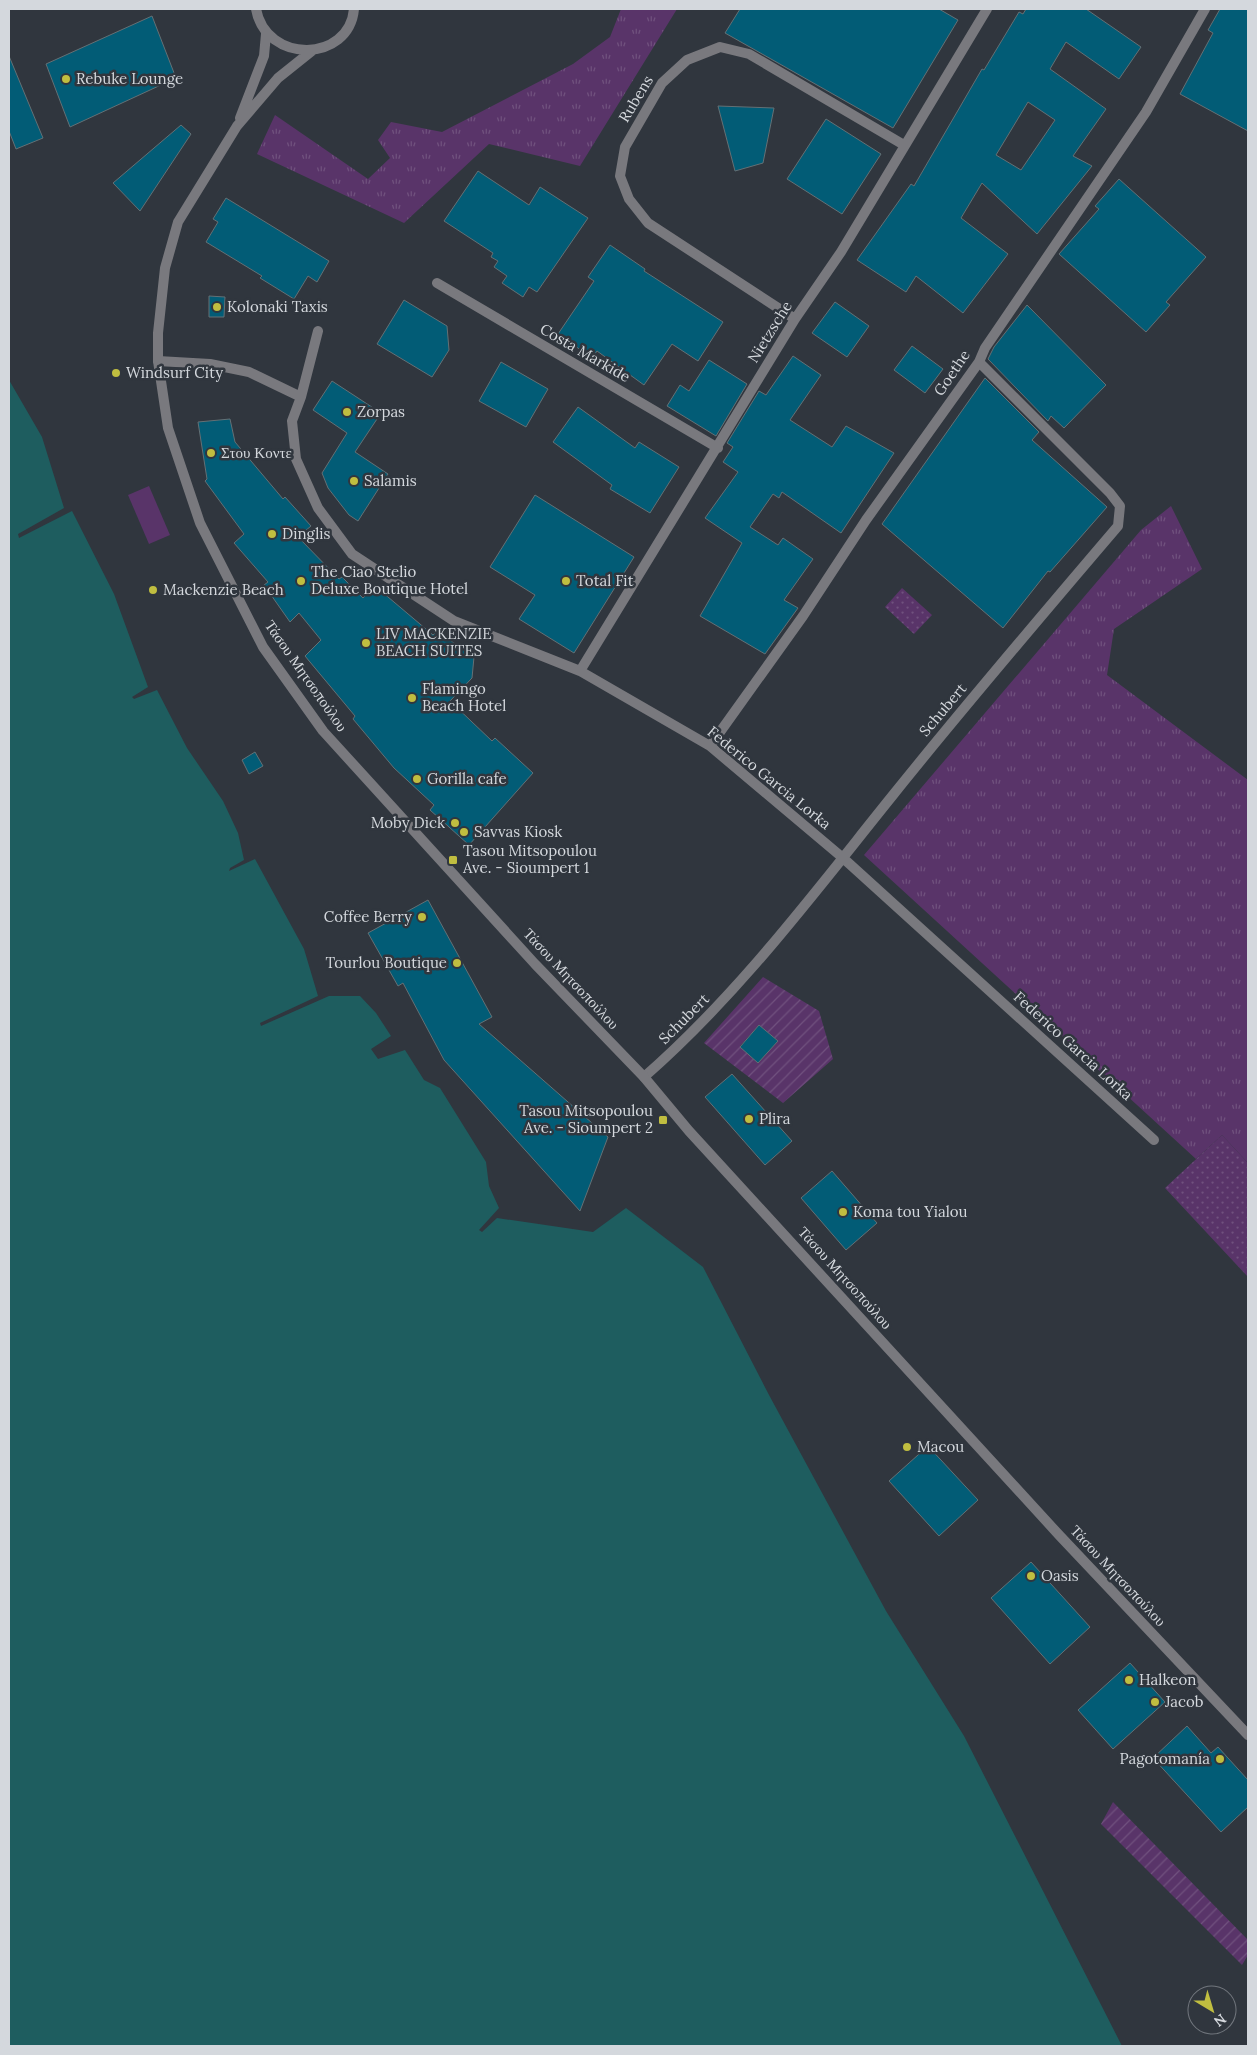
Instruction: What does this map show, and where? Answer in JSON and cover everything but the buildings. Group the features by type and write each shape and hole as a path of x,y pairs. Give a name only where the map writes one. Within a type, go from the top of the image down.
{"street":[{"name":"Τάσου Μητσοπούλου","path":"256,9 258,19 266,34 288,48 313,50"},
{"name":"Τάσου Μητσοπούλου","path":"354,9 345,31 331,44 313,50 278,78 237,126 178,222 164,281 158,332 158,361 168,428 200,523 263,647 323,731 535,964 644,1077 689,1131 1060,1536 1248,1735"},
{"name":"Nietzsche","path":"580,671 718,448 795,318 842,252 987,9"},
{"name":"Goethe","path":"710,746 803,616 866,520 979,362 985,348 1146,112 1205,9"},
{"name":"Τάσου Μητσοπούλου","path":"237,126 264,56 266,34"},
{"name":"Rubens","path":"795,318 648,223 629,199 620,176 625,147 662,83 687,60 720,47 749,54 904,146"},
{"name":"Costa Markide","path":"437,283 718,448"},
{"name":"Federico Garcia Lorka","path":"318,331 301,397 292,420 296,459 318,508 352,554 454,621 580,671 710,746 842,858 1154,1140"},
{"path":"158,361 210,364 249,372 301,397"},
{"name":"Schubert","path":"644,1077 687,1040 763,956 945,730 1118,526 1120,506 1110,493 979,362"}],"green space":[{"path":"621,9 677,9 580,166 489,144 404,223 257,154 275,115 368,179 390,158 378,140 391,122 442,132 573,64 610,37"},
{"path":"149,486 170,535 149,544 128,495"},
{"path":"1171,506 1202,569 1114,629 1107,675 1248,780 1248,1163 1222,1135 1196,1159 864,855 1141,530"},
{"path":"902,588 932,615 914,634 885,607"},
{"path":"763,977 819,1011 833,1059 783,1103 704,1043","holes":["759,1025 778,1041 758,1063 740,1046"]},
{"path":"1222,1135 1248,1163 1248,1277 1165,1188"},
{"path":"1113,1802 1248,1940 1248,1955 1242,1965 1101,1824"}],"shaded area":[{"path":"9,380 42,437 64,508 18,534 19,538 72,511 114,594 148,687 132,697 134,699 157,690 187,748 223,801 238,833 244,860 230,868 229,871 255,859 304,949 318,996 260,1023 261,1026 329,996 360,996 376,1013 391,1036 371,1049 378,1059 405,1050 424,1080 440,1088 486,1162 489,1186 499,1208 479,1230 482,1232 497,1218 593,1232 626,1208 703,1267 769,1395 886,1611 964,1736 1122,2046 9,2046"}],"place":[{"name":"Rebuke Lounge","path":"66,79"},
{"name":"Kolonaki Taxis","path":"217,307"},
{"name":"Windsurf City","path":"116,373"},
{"name":"Zorpas","path":"347,412"},
{"name":"Στου Κοντε","path":"211,453"},
{"name":"Salamis","path":"354,481"},
{"name":"Dinglis","path":"272,534"},
{"name":"The Ciao Stelio Deluxe Boutique Hotel","path":"301,581"},
{"name":"Total Fit","path":"566,581"},
{"name":"Mackenzie Beach","path":"153,590"},
{"name":"LIV MACKENZIE BEACH SUITES","path":"366,643"},
{"name":"Flamingo Beach Hotel","path":"412,698"},
{"name":"Gorilla cafe","path":"417,779"},
{"name":"Moby Dick","path":"455,823"},
{"name":"Savvas Kiosk","path":"464,832"},
{"name":"Tasou Mitsopoulou Ave. - Sioumpert 1","path":"453,860"},
{"name":"Coffee Berry","path":"422,917"},
{"name":"Tourlou Boutique","path":"457,963"},
{"name":"Plira","path":"749,1119"},
{"name":"Tasou Mitsopoulou Ave. - Sioumpert 2","path":"663,1120"},
{"name":"Koma tou Yialou","path":"843,1212"},
{"name":"Macou","path":"907,1447"},
{"name":"Oasis","path":"1031,1576"},
{"name":"Halkeon","path":"1129,1680"},
{"name":"Jacob","path":"1155,1702"},
{"name":"Pagotomanía","path":"1220,1759"}]}
